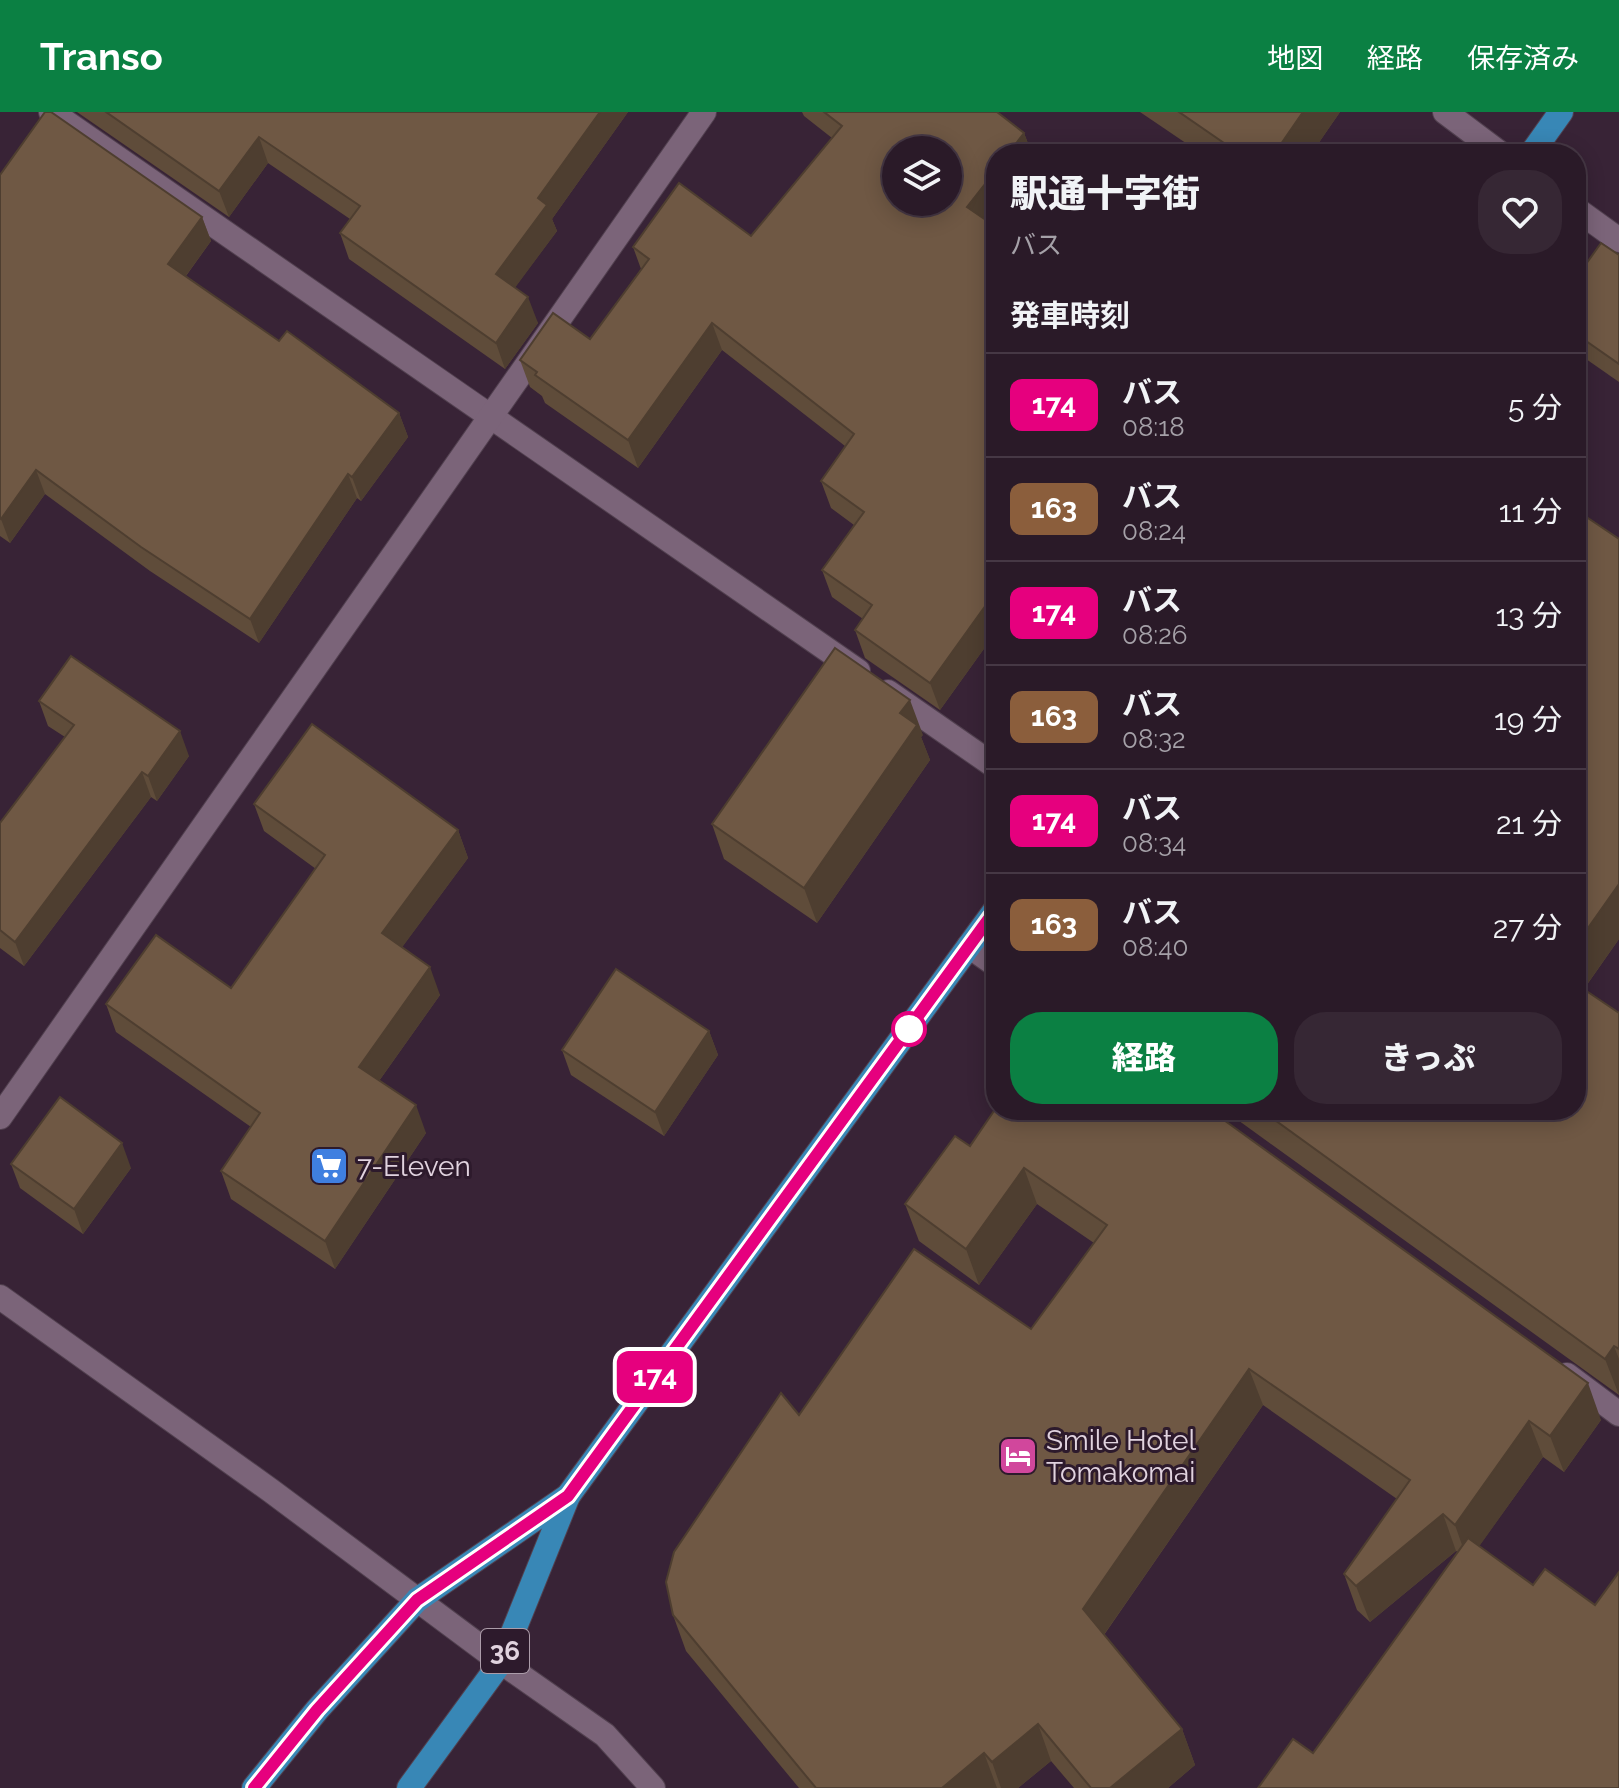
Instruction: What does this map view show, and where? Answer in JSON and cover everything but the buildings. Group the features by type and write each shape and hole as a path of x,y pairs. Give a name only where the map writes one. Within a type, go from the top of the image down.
{"highway":[{"path":"1538,144 1561,112"},
{"name":"36","path":"409,1788 501,1662 568,1496 986,923"},
{"name":"36","path":"254,1788 317,1710 417,1600 568,1496"}],"street":[{"path":"51,112 986,760"},
{"path":"0,1117 704,112"},
{"path":"1445,112 1488,144"},
{"path":"1586,216 1619,240"},
{"path":"969,946 986,958"},
{"path":"0,1297 605,1735 653,1788"},
{"path":"1545,1359 1619,1414"}],"bus line":[{"name":"174","path":"254,1788 317,1710 417,1600 568,1496 986,923"}],"place":[{"name":"7-Eleven","path":"329,1166"},
{"name":"Smile Hotel Tomakomai","path":"1018,1456"}]}
